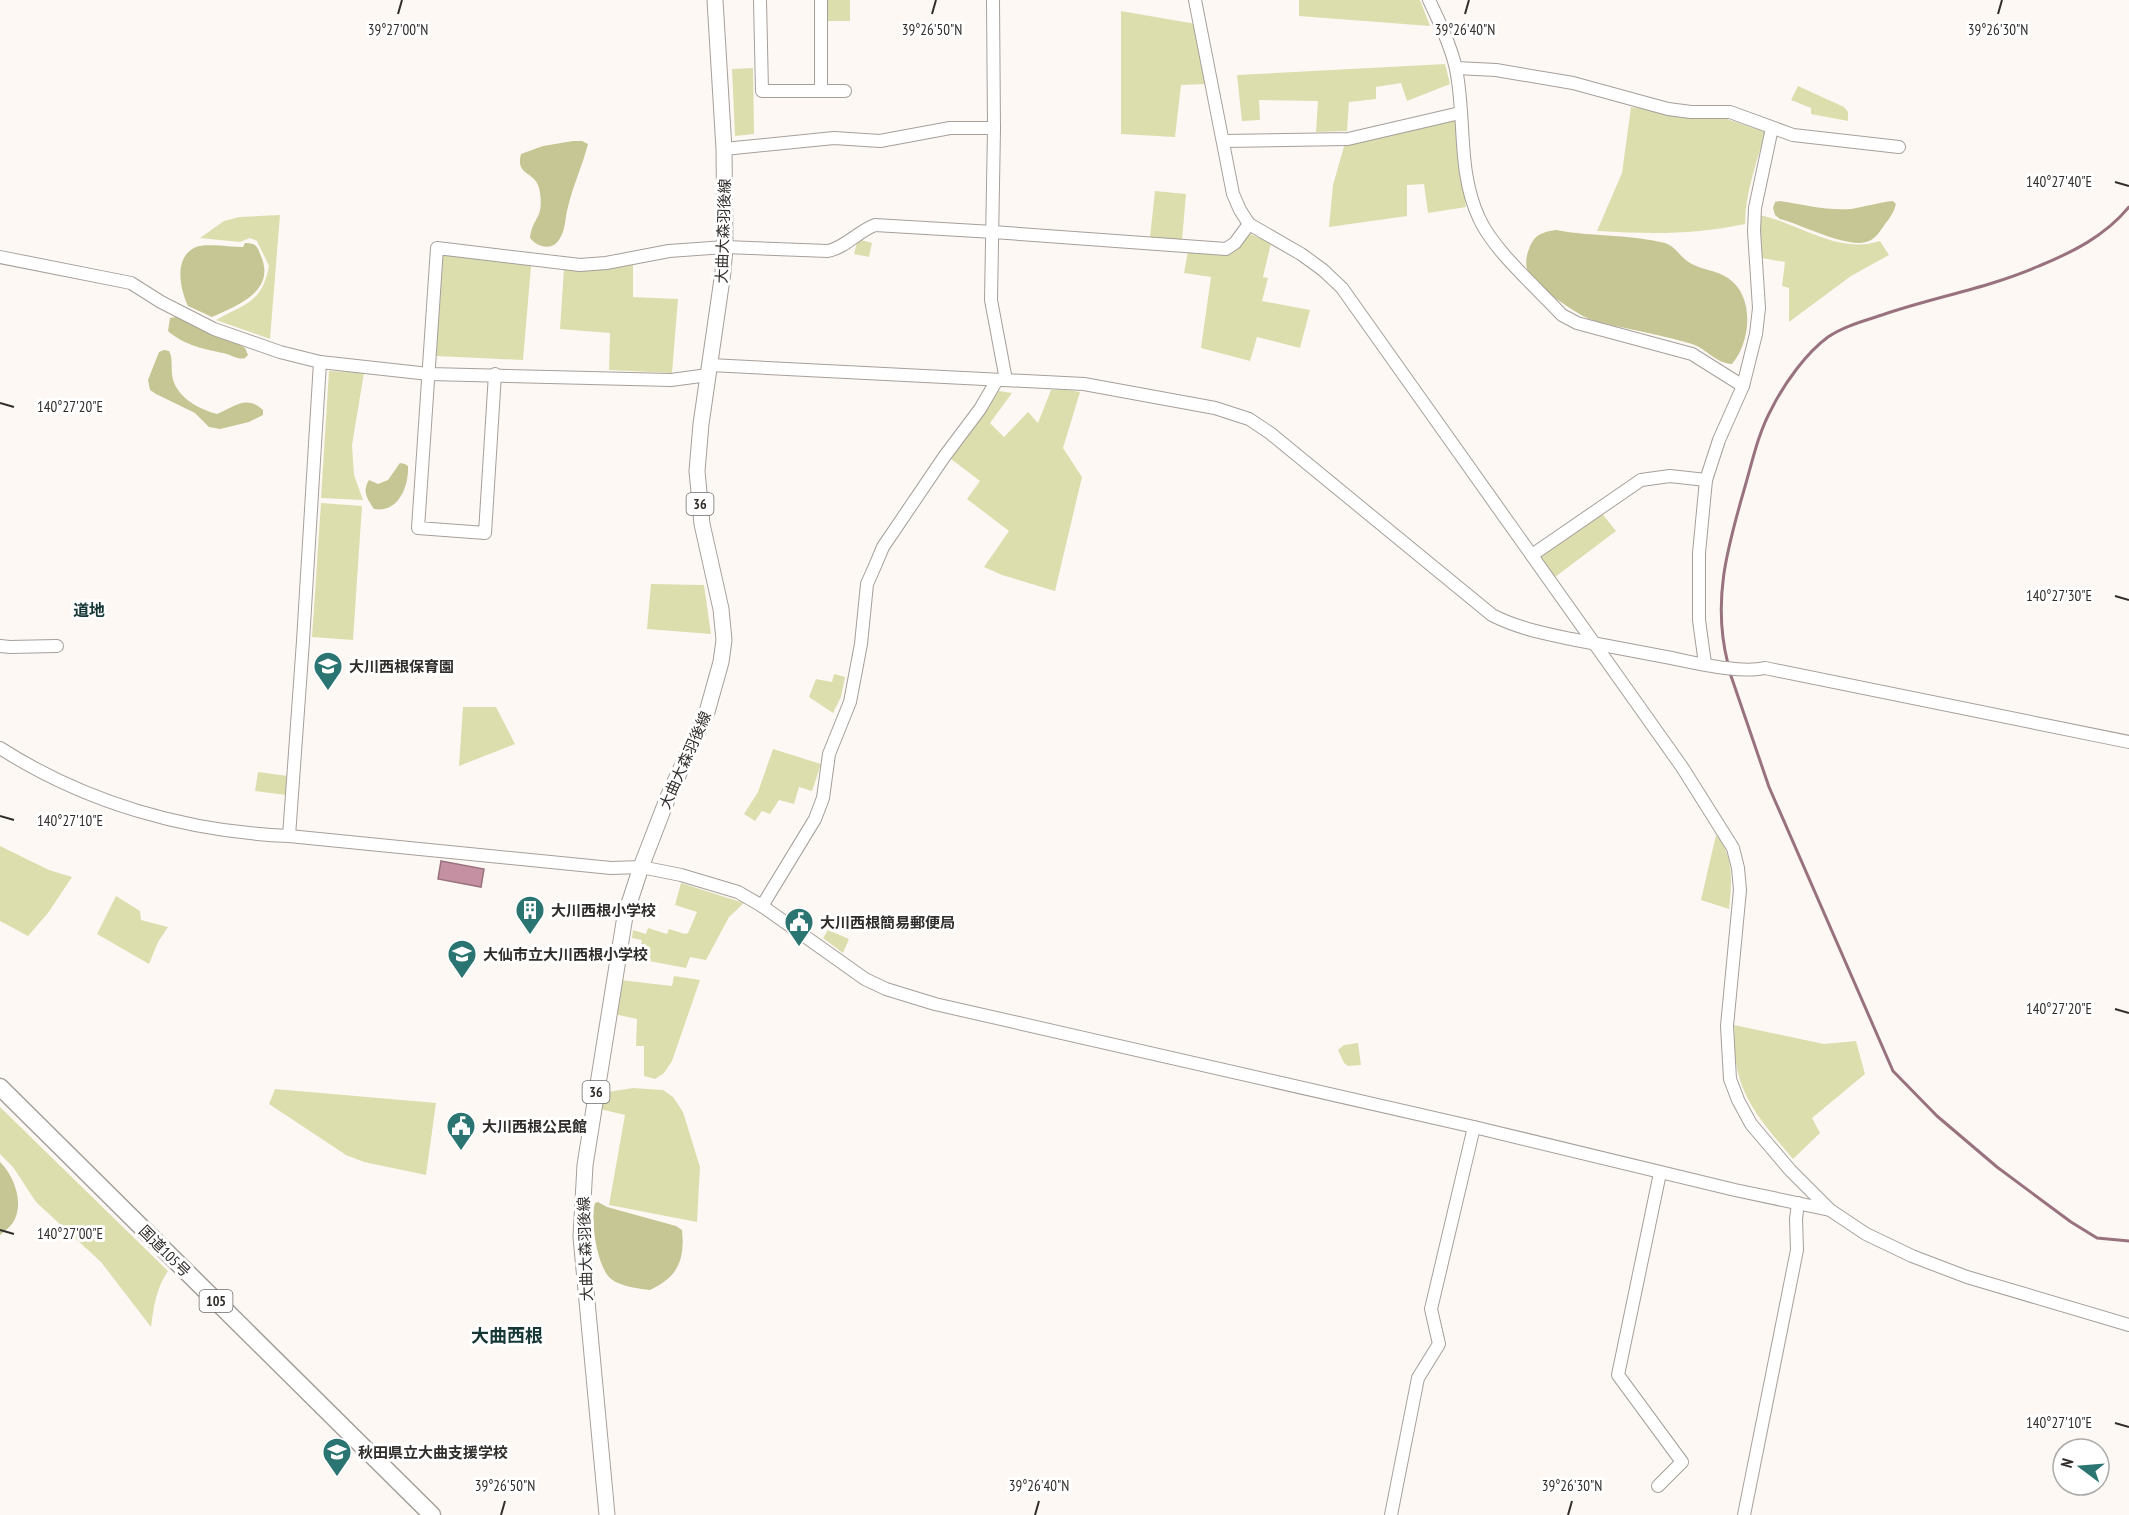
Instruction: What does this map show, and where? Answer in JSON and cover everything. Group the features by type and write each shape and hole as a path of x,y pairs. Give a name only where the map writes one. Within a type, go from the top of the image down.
{"highway":[{"name":"国道105号","path":"0,1087 432,1515"}],"main road":[{"name":"大曲大森羽後線","path":"607,1515 582,1248 585,1165 618,948 625,916 668,797 707,712 721,662 724,640 721,609 702,524 697,471 701,424 725,247 724,149 715,0"}],"street":[{"path":"760,0 762,91 845,91"},
{"path":"821,0 821,91"},
{"path":"762,906 815,819 823,798 829,754 850,702 861,644 867,584 875,566 884,547 944,457 1002,380 991,300 994,128 993,0"},
{"path":"1196,0 1233,194 1249,224 1300,254 1323,270 1342,288 1682,767 1733,848 1740,890 1727,1026 1730,1079 1751,1124 1790,1170 1830,1210 1866,1234 1912,1256 1967,1277 2129,1325"},
{"path":"1429,0 1456,68 1465,165 1471,198 1479,219 1492,241 1562,315 1577,324 1692,354 1743,386"},
{"path":"1456,68 1496,70 1573,83 1680,110 1730,112 1793,135 1899,147"},
{"path":"1223,141 1348,139 1460,113"},
{"path":"724,149 834,138 880,141 950,128 994,128"},
{"path":"1705,664 1699,620 1699,553 1706,480 1719,440 1743,386 1759,318 1754,231 1755,208 1772,128"},
{"path":"495,374 485,533 418,528 437,248 580,265 606,263 669,250 725,247 828,251 839,249 863,230 874,225 1226,249 1235,243 1249,224"},
{"path":"0,257 131,284 214,329 320,362 429,374 671,380 709,370 1084,384 1215,408 1249,419 1270,433 1492,615 1529,630 1705,664 1754,671 1766,669 2129,742"},
{"path":"289,836 320,362"},
{"path":"1532,555 1641,480 1670,476 1706,480"},
{"path":"0,646 57,646"},
{"path":"0,748 28,766 105,801 182,824 251,835 289,836 611,868 641,867 681,874 738,892 762,906 865,979 915,998 1231,1073 1474,1127 1660,1173 1830,1210"},
{"path":"1391,1515 1418,1378 1439,1344 1431,1309 1474,1127"},
{"path":"1658,1486 1682,1462 1618,1375 1660,1173"},
{"path":"1744,1515 1797,1250 1798,1203"}],"green space":[{"path":"827,0 850,0 850,21 827,21"},
{"path":"1299,0 1420,0 1430,26 1299,16"},
{"path":"1121,11 1196,24 1207,84 1181,85 1175,137 1121,134"},
{"path":"1445,64 1450,84 1445,86 1407,101 1401,83 1376,87 1376,99 1349,102 1347,131 1316,132 1318,101 1259,100 1260,120 1242,121 1237,75"},
{"path":"753,68 754,134 735,136 732,69"},
{"path":"1798,86 1844,107 1848,112 1848,121 1811,114 1811,108 1791,100"},
{"path":"1631,107 1697,117 1724,118 1765,132 1749,189 1745,224 1671,233 1597,231 1622,173"},
{"path":"1455,117 1466,207 1428,213 1424,184 1407,185 1407,216 1329,227 1333,185 1345,143"},
{"path":"573,141 588,144 569,202 563,232 553,245 541,246 530,238 540,210 540,191 534,179 523,170 520,161 521,154 543,146"},
{"path":"1155,191 1186,194 1182,240 1150,237"},
{"path":"1893,201 1896,204 1890,217 1876,236 1860,243 1838,239 1780,219 1775,215 1773,208 1775,202 1842,209 1882,202"},
{"path":"280,215 270,339 216,320 244,305 262,288 269,266 257,241 250,238 240,242 200,238 224,221 239,217"},
{"path":"1759,215 1834,241 1864,244 1880,241 1889,255 1851,276 1789,322 1789,288 1782,286 1785,262 1762,258"},
{"path":"1556,230 1665,243 1690,263 1728,278 1743,296 1747,320 1743,344 1732,364 1716,359 1692,344 1589,319 1554,297 1537,284 1528,272 1526,260 1536,237"},
{"path":"1248,233 1271,243 1263,277 1268,278 1262,301 1310,310 1300,348 1257,337 1250,361 1201,348 1211,277 1184,273 1188,251 1227,254"},
{"path":"858,239 872,243 869,257 854,254"},
{"path":"245,243 256,246 261,256 264,268 259,288 243,302 212,317 188,306 180,274 184,258 189,252 200,246 243,247"},
{"path":"443,254 531,266 523,360 436,356"},
{"path":"633,262 633,297 678,299 672,373 609,370 610,333 560,329 564,268"},
{"path":"176,317 236,342 245,348 248,355 245,358 238,358 181,340 168,331 170,318"},
{"path":"169,351 170,354 172,374 177,389 195,405 217,414 240,404 251,403 263,410 263,415 249,422 220,429 209,427 195,413 156,394 150,390 148,380 159,352"},
{"path":"329,371 364,373 352,445 354,475 363,500 321,498"},
{"path":"1063,389 1080,392 1063,448 1082,477 1055,591 1002,575 984,567 1009,531 967,499 980,481 951,459 999,391 1012,393 990,423 1004,437 1028,412 1038,423 1051,390"},
{"path":"400,463 408,466 404,490 396,503 390,507 374,509 366,495 369,480 378,484 388,480"},
{"path":"321,503 362,506 353,640 312,637"},
{"path":"1600,511 1616,531 1555,577 1540,557"},
{"path":"651,584 704,585 711,634 647,629"},
{"path":"834,674 845,677 841,697 833,713 809,697 816,679 832,682"},
{"path":"463,707 496,707 515,744 459,766"},
{"path":"773,749 821,764 812,791 799,787 794,804 779,800 770,814 762,811 755,821 744,814 758,792"},
{"path":"258,772 288,776 286,795 255,791"},
{"path":"1716,835 1729,860 1731,889 1729,909 1701,900"},
{"path":"0,846 49,870 72,877 48,913 28,936 0,921"},
{"path":"681,883 744,903 729,917 706,960 690,957 686,968 638,959 642,940 632,938 633,930 646,934 648,928 667,934 669,929 688,933 697,912 675,905"},
{"path":"116,896 140,911 141,920 168,927 158,942 149,964 97,934"},
{"path":"828,930 849,939 843,953 823,938"},
{"path":"674,976 700,980 672,1061 664,1073 655,1079 644,1076 644,1046 636,1046 637,1019 614,1014 620,980 672,986"},
{"path":"1734,1025 1824,1044 1856,1041 1865,1074 1812,1118 1820,1133 1793,1159 1767,1128 1745,1094 1736,1063"},
{"path":"1358,1043 1361,1065 1348,1066 1344,1063 1338,1050 1344,1045"},
{"path":"633,1088 663,1090 673,1097 683,1112 700,1167 697,1222 609,1205 625,1115 600,1109 602,1093"},
{"path":"275,1089 436,1103 426,1175 364,1162 346,1155 269,1104"},
{"path":"0,1107 168,1271 158,1291 151,1327 101,1262 36,1202 13,1167 0,1154"},
{"path":"0,1162 10,1174 18,1198 18,1206 14,1221 0,1235"},
{"path":"598,1202 607,1207 676,1226 682,1230 681,1259 673,1273 660,1285 650,1290 635,1288 623,1285 609,1277 601,1262 596,1242 593,1220 595,1203"}],"shaded area":[{"path":"441,861 484,869 481,887 438,879"}],"waterway":[{"path":"1728,664 1721,619 1724,576 1732,533 1763,428 1783,389 1804,360 1828,337 1847,327 2020,274 2064,255 2099,235 2129,207"},
{"path":"1730,673 1769,787 1893,1071 1937,1116 1997,1167 2071,1222 2097,1238 2129,1241"}],"place":[{"name":"大川西根保育園","path":"328,692"},
{"name":"大川西根小学校","path":"530,936"},
{"name":"大川西根簡易郵便局","path":"799,948"},
{"name":"大仙市立大川西根小学校","path":"462,980"},
{"name":"大川西根公民館","path":"461,1152"},
{"name":"秋田県立大曲支援学校","path":"337,1478"}],"district":[{"name":"道地","path":"89,610"},
{"name":"大曲西根","path":"507,1335"}]}
